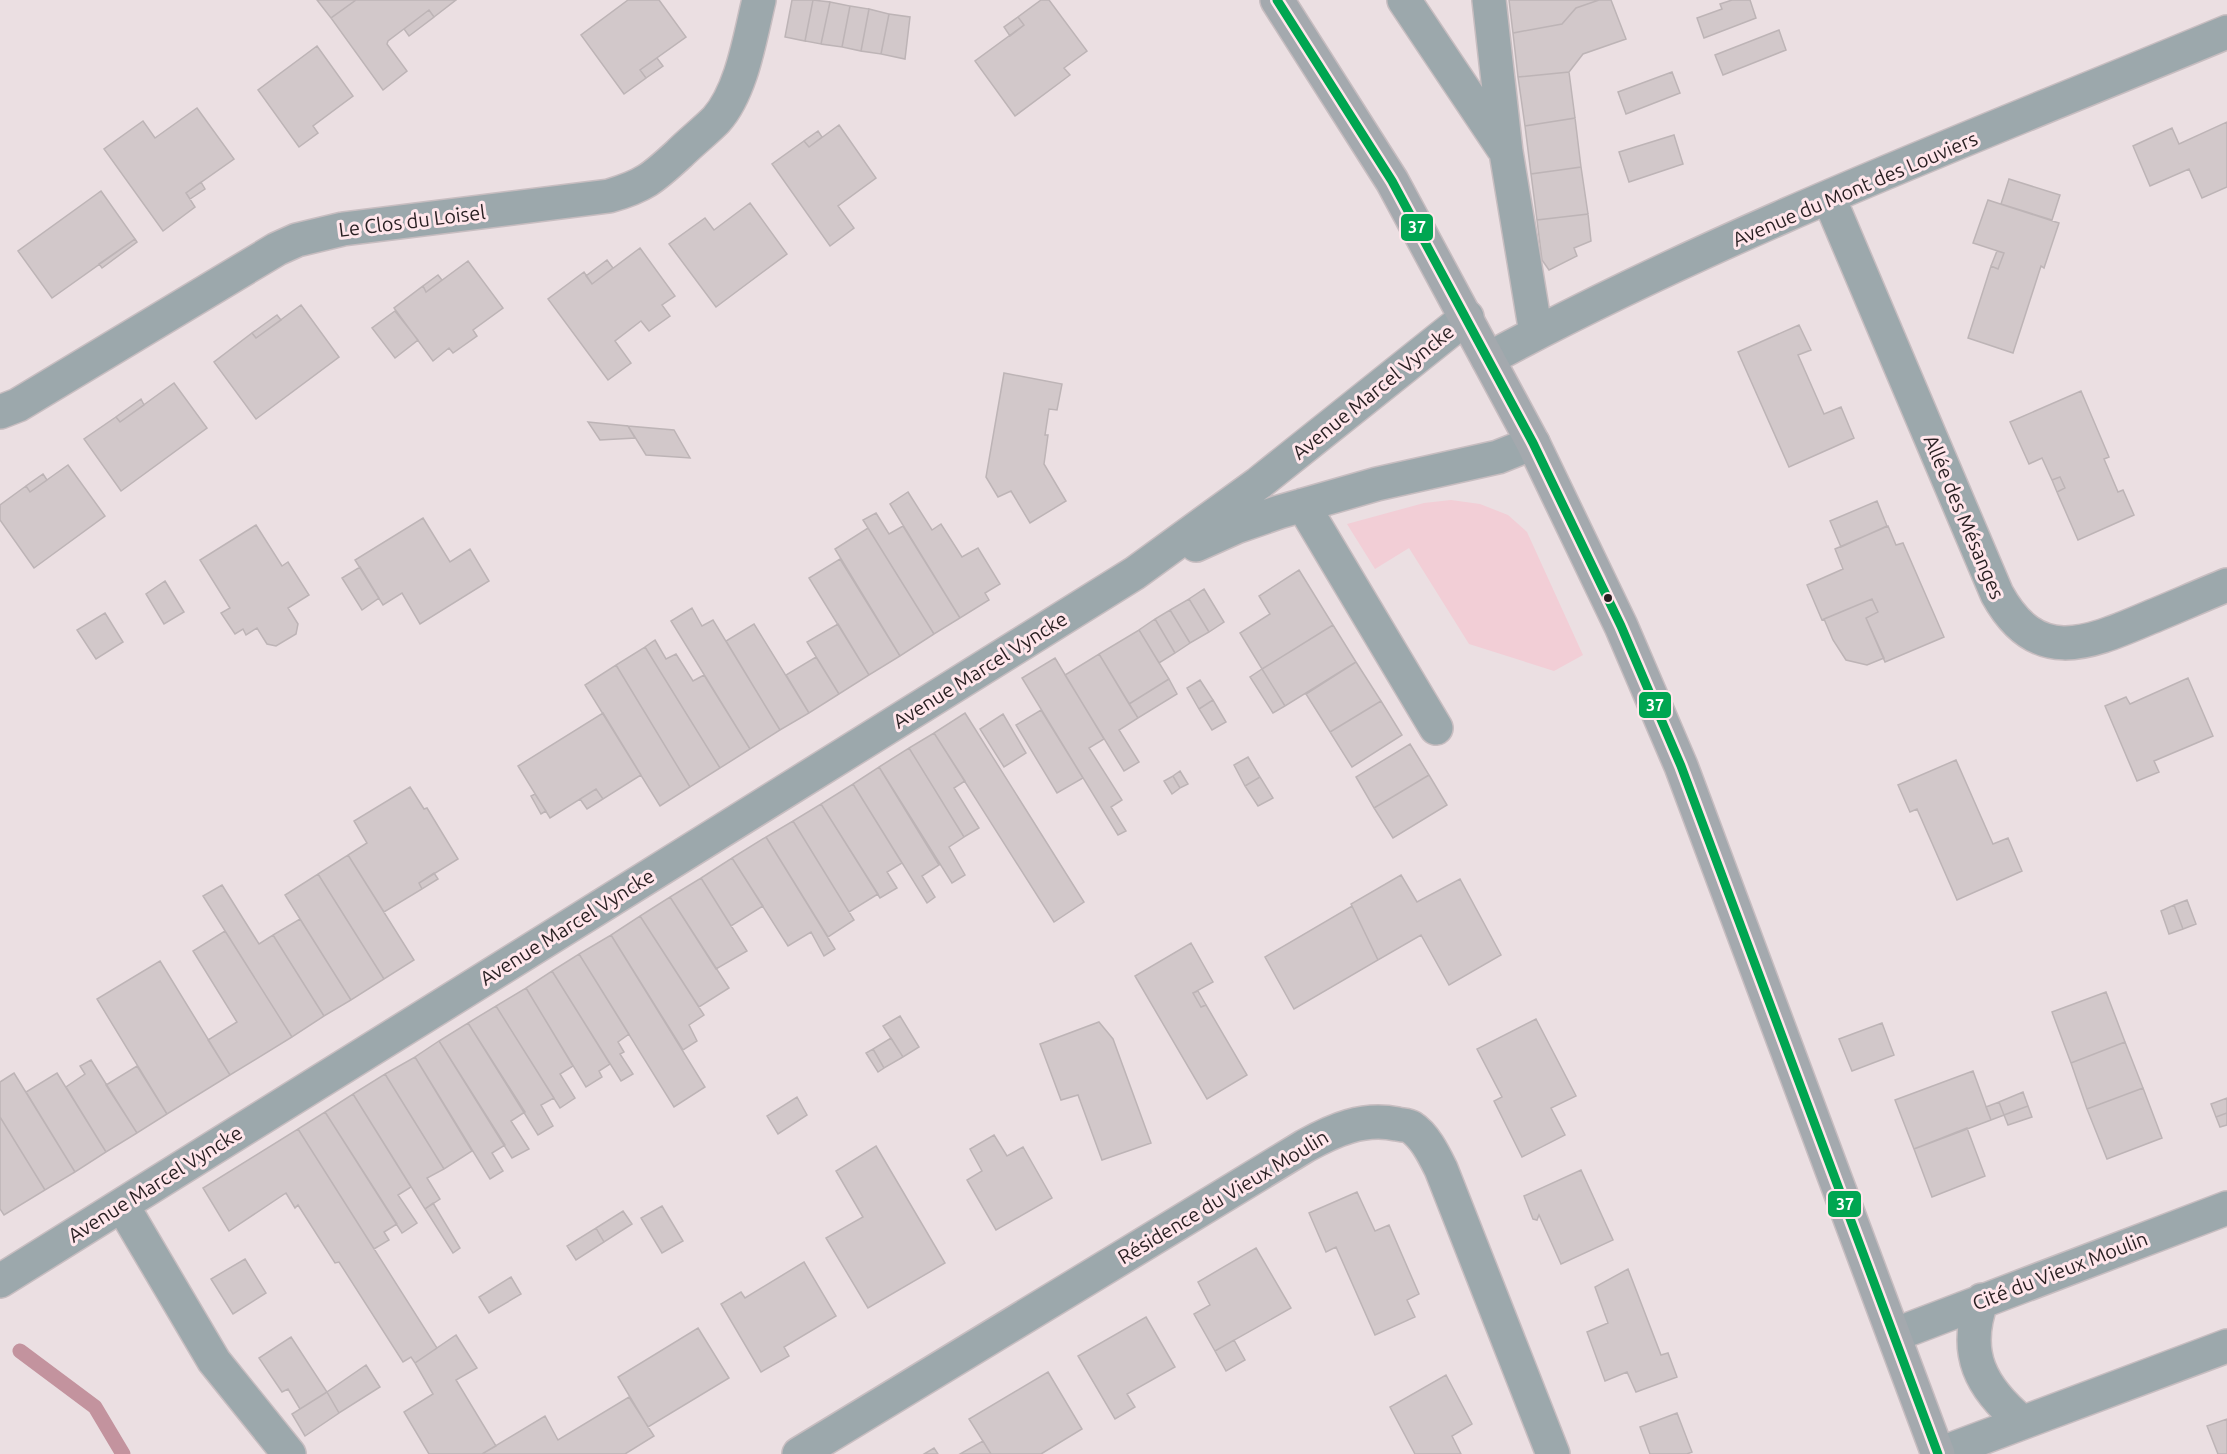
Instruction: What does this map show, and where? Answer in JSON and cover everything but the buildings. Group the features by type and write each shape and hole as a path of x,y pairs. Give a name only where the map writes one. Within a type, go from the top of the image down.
{"main road":[{"path":"1277,0 1392,181 1533,443 1617,616 1681,766 1939,1454"}],"street":[{"name":"Le Clos du Loisel","path":"0,412 18,405 277,249 297,240 343,229 609,196 649,181 717,118 729,100 748,47 759,0"},
{"path":"1404,0 1506,152"},
{"path":"1488,0 1506,152 1536,333"},
{"name":"Avenue du Mont des Louviers","path":"1488,358 1681,264 1828,198 2227,32"},
{"name":"Allée des Mésanges","path":"1828,198 1997,594 2007,613 2021,629 2038,639 2063,643 2086,642 2227,585"},
{"name":"Avenue Marcel Vyncke","path":"0,1281 1135,573 1259,483 1467,317"},
{"name":"Avenue Marcel Vyncke","path":"1135,573 1236,527 1303,505 1377,484 1498,457 1533,443"},
{"path":"1303,505 1437,728"},
{"name":"Résidence du Vieux Moulin","path":"799,1454 1305,1146 1337,1129 1363,1123 1387,1122 1411,1127 1429,1146 1441,1168 1553,1454"},
{"path":"122,1205 214,1361 289,1454"},
{"name":"Cité du Vieux Moulin","path":"1894,1335 2227,1208"},
{"path":"1982,1300 1975,1320 1973,1336 1979,1370 1998,1401 2022,1422"},
{"path":"1939,1454 2227,1346"}],"shaded area":[{"path":"1451,500 1480,504 1508,515 1527,532 1583,655 1554,671 1469,644 1409,548 1375,569 1347,524 1424,503"}],"waterway":[{"path":"20,1351 95,1407 123,1454"}],"transit line":[{"name":"37","path":"1277,0 1392,181 1533,443 1621,626 1681,766 1938,1454"}]}
